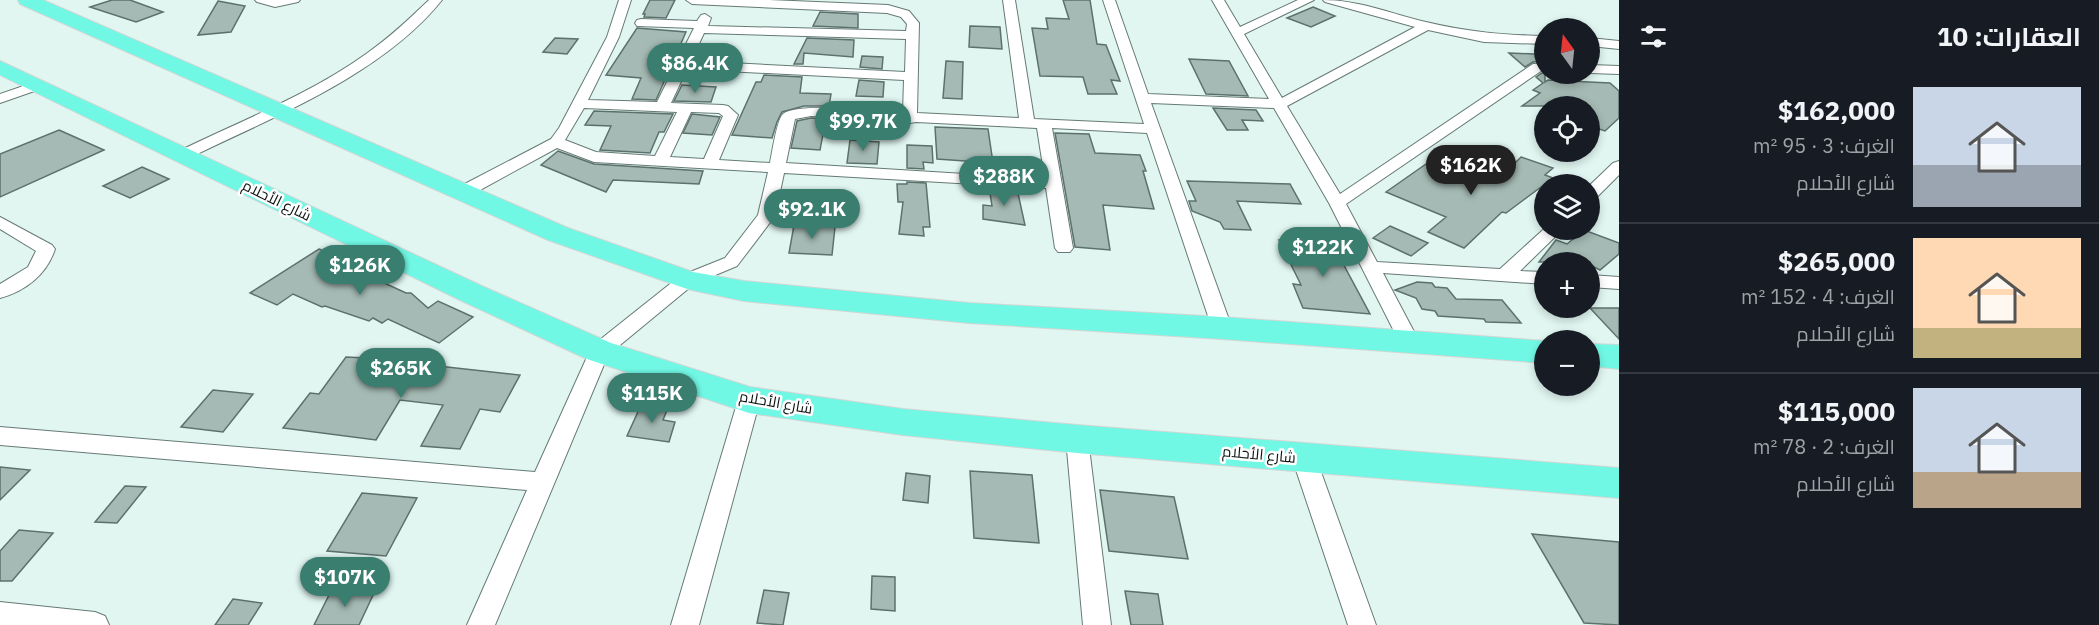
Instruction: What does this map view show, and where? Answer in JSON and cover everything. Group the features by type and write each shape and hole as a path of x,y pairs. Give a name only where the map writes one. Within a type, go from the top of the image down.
{"main road":[{"path":"27,0 558,234 687,280 744,291 969,313 1222,328 1534,351"},
{"name":"شارع الأحلام","path":"0,67 462,289 599,351 749,400 903,422 1077,439 1619,483"},
{"path":"1600,356 1619,357"}],"street":[{"path":"261,0 275,3 294,0"},
{"path":"183,154 276,110 361,64 398,35 436,0"},
{"path":"463,192 556,142 566,130 613,37 618,16 626,0"},
{"path":"692,0 888,9 905,14 913,23 910,119"},
{"path":"1009,0 1035,124 1054,184 1064,248"},
{"path":"1109,0 1222,328"},
{"path":"1218,0 1337,203 1410,343"},
{"path":"1238,32 1308,0"},
{"path":"1329,0 1426,26 1484,38 1534,40"},
{"path":"662,107 713,2"},
{"path":"641,23 858,35 912,35"},
{"path":"1143,98 1281,104 1426,26"},
{"path":"1600,43 1619,45"},
{"path":"682,65 911,76"},
{"path":"1600,69 1619,70"},
{"path":"1337,203 1534,70"},
{"path":"0,99 38,85"},
{"path":"579,104 723,109 731,115 709,164"},
{"path":"660,161 686,108"},
{"path":"481,625 599,351 687,280 731,262 766,216 788,117 795,113 1154,129"},
{"path":"556,142 594,157 1054,184"},
{"path":"1600,184 1619,166"},
{"path":"0,222 46,249 43,261 34,273 0,292"},
{"path":"1505,276 1543,240"},
{"path":"1371,267 1534,277"},
{"path":"1600,282 1619,283"},
{"path":"685,625 749,400"},
{"path":"0,436 543,482"},
{"path":"1077,439 1097,625"},
{"path":"1304,458 1362,625"},
{"path":"0,614 95,625"}],"building":[{"path":"112,0 130,0 163,12 136,22 90,7"},
{"path":"650,0 675,0 666,18 644,17 645,14 643,14"},
{"path":"1063,0 1090,0 1097,44 1106,45 1120,81 1111,80 1117,94 1088,94 1083,77 1040,76 1032,28 1048,29 1046,18 1069,19"},
{"path":"218,1 245,6 231,32 198,35"},
{"path":"1313,7 1335,16 1311,27 1287,18"},
{"path":"820,12 858,14 858,28 813,26"},
{"path":"970,26 1000,27 1002,49 969,47"},
{"path":"637,28 686,32 656,100 632,99 641,78 606,75"},
{"path":"555,38 578,39 567,54 543,52"},
{"path":"807,38 854,40 853,57 804,53 803,64 794,64"},
{"path":"1509,53 1534,54 1534,62 1525,67"},
{"path":"862,56 883,57 882,69 860,67"},
{"path":"1189,59 1229,61 1248,96 1206,94"},
{"path":"946,61 963,62 962,99 943,98"},
{"path":"764,75 802,77 800,93 831,94 829,106 804,106 782,112 772,138 732,135 756,82 761,82"},
{"path":"859,80 884,82 883,97 856,96"},
{"path":"1610,83 1619,91 1619,118 1605,131 1600,129 1600,96 1536,96 1540,93 1533,90 1542,84"},
{"path":"682,85 716,87 711,102 674,101"},
{"path":"1534,97 1534,106 1522,106"},
{"path":"1213,108 1256,110 1263,121 1242,120 1248,130 1227,130"},
{"path":"594,111 673,114 664,132 659,132 650,153 600,150 611,126 585,125"},
{"path":"692,114 720,117 712,135 683,133"},
{"path":"811,118 826,119 820,150 791,148 797,121"},
{"path":"935,127 988,129 993,163 937,159"},
{"path":"59,130 104,150 0,197 0,154"},
{"path":"1055,133 1089,134 1095,153 1140,155 1154,209 1103,205 1110,250 1075,247"},
{"path":"850,140 879,142 877,164 847,163"},
{"path":"907,145 932,146 933,163 923,162 924,169 907,168"},
{"path":"558,151 594,164 703,171 699,184 613,180 606,192 541,165"},
{"path":"1521,157 1553,168 1546,174 1534,174 1534,192 1506,213 1502,212 1464,248 1428,232 1446,217 1386,192 1426,164 1476,184 1506,160 1514,164"},
{"path":"142,167 169,179 130,198 103,186"},
{"path":"1187,181 1290,184 1301,204 1237,201 1251,230 1224,229 1220,222 1192,211 1189,201 1196,201"},
{"path":"907,182 926,183 930,227 923,227 924,236 899,234 903,202 898,202 897,184 907,184"},
{"path":"989,187 1017,189 1025,225 983,219 983,205 992,206"},
{"path":"794,225 835,227 832,255 789,253"},
{"path":"1390,226 1428,243 1411,256 1373,238"},
{"path":"1600,236 1619,243 1619,254 1600,270 1600,252 1547,252 1556,240 1567,244 1572,240 1600,240"},
{"path":"1279,240 1332,243 1370,314 1303,308 1293,284 1301,285"},
{"path":"319,249 374,272 369,276 406,293 411,293 428,308 438,301 473,317 439,343 388,319 382,323 373,318 369,321 325,306 322,307 293,294 277,305 250,293"},
{"path":"1417,282 1432,283 1435,287 1447,288 1456,299 1502,300 1521,323 1486,322 1484,319 1438,316 1435,311 1422,309 1416,298 1395,290"},
{"path":"1600,308 1619,308 1619,339 1599,318"},
{"path":"346,357 520,375 500,412 480,409 460,449 421,446 443,405 400,400 376,440 283,428 310,393 319,394"},
{"path":"213,390 253,394 223,432 181,427"},
{"path":"641,405 668,408 663,420 675,422 669,442 627,436"},
{"path":"0,467 30,470 0,500"},
{"path":"970,471 1032,475 1039,543 974,538"},
{"path":"906,473 930,476 928,503 903,500"},
{"path":"125,486 146,487 117,523 95,522"},
{"path":"1100,490 1174,497 1188,559 1109,551"},
{"path":"362,493 417,498 386,556 327,551"},
{"path":"19,530 53,533 12,581 0,581 0,551"},
{"path":"1532,534 1619,542 1619,625 1584,623"},
{"path":"872,576 895,577 895,611 871,609"},
{"path":"332,589 375,591 359,625 314,625"},
{"path":"764,590 789,593 783,625 757,623"},
{"path":"1125,591 1158,594 1163,625 1131,625"},
{"path":"233,599 262,603 248,625 215,625"}]}
